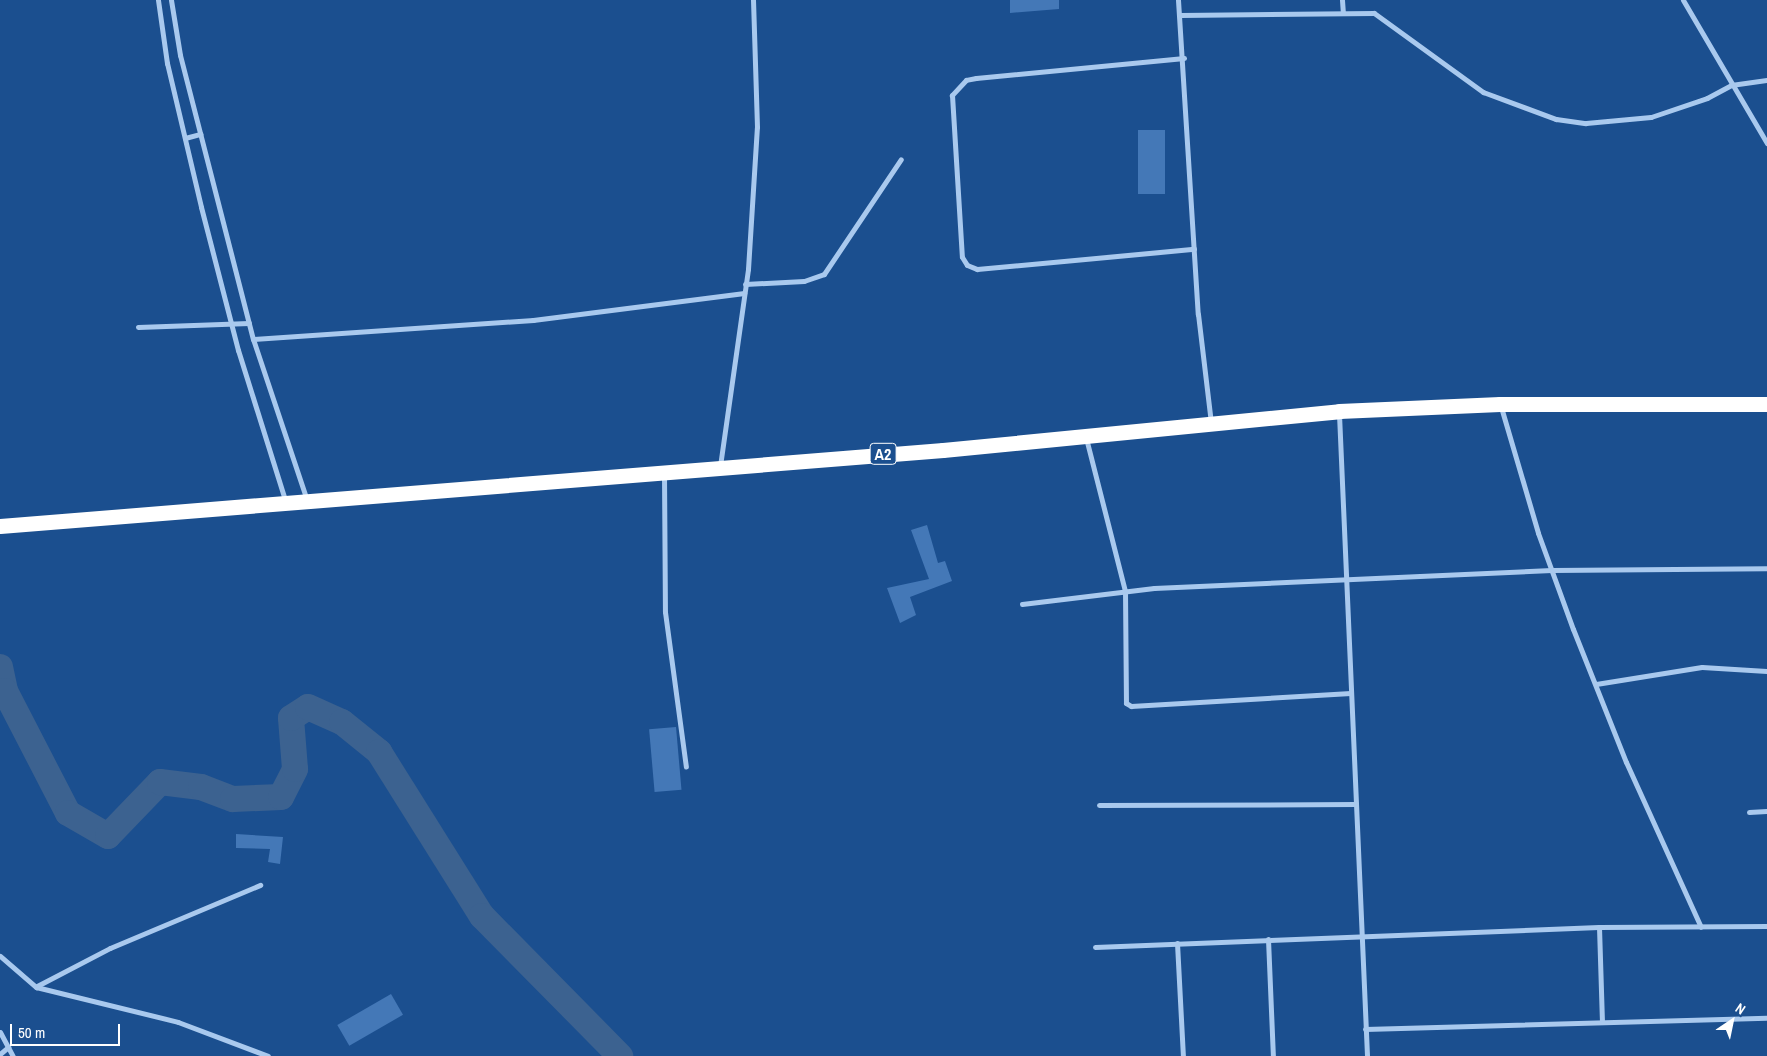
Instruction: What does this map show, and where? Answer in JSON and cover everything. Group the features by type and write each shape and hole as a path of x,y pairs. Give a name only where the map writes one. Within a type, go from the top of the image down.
{"highway":[{"name":"A2","path":"0,526 1086,436 1339,411 1500,404 1767,404"}],"street":[{"path":"158,0 185,138 231,323 286,502"},
{"path":"171,0 200,134 253,339 307,500"},
{"path":"720,467 746,284 757,127 754,0"},
{"path":"1178,0 1184,58 1202,366 1211,424"},
{"path":"1342,0 1343,13"},
{"path":"1683,0 1731,85 1767,143"},
{"path":"1180,15 1374,13 1384,18 1483,92 1556,119 1586,123 1651,117 1707,98 1731,85 1767,80"},
{"path":"1184,58 976,78 956,87 952,104 962,257 967,265 977,269 1194,249"},
{"path":"185,138 200,134"},
{"path":"746,284 804,282 824,274 901,160"},
{"path":"253,339 533,320 744,293"},
{"path":"138,327 249,323"},
{"path":"1500,404 1552,570 1596,684 1701,926"},
{"path":"1339,411 1367,1056"},
{"path":"1086,436 1125,591 1124,698 1130,706 1351,693"},
{"path":"664,471 665,612 686,767"},
{"path":"1022,604 1125,591 1346,582 1552,570 1767,568"},
{"path":"1596,684 1702,666 1767,672"},
{"path":"1099,805 1356,804"},
{"path":"1749,812 1767,811"},
{"path":"36,987 110,948 260,885"},
{"path":"1095,947 1361,934 1599,927 1767,926"},
{"path":"1599,927 1602,1022"},
{"path":"1268,939 1273,1056"},
{"path":"1177,943 1184,1056"},
{"path":"0,956 36,987 178,1022 268,1056"},
{"path":"1366,1029 1767,1018"},
{"path":"0,1032 13,1056"},
{"path":"0,1054 8,1047"}],"building":[{"path":"1010,0 1059,0 1059,9 1010,13"},
{"path":"1138,130 1165,130 1165,194 1138,194"},
{"path":"927,525 938,563 945,561 952,581 910,597 916,615 900,623 887,588 929,579 911,530"},
{"path":"676,727 681,790 655,792 649,729"},
{"path":"236,834 283,837 280,864 268,862 270,849 236,848"},
{"path":"391,994 403,1015 349,1046 337,1025"}],"waterway":[{"path":"0,667 5,691 68,813 108,836 160,782 201,787 233,799 281,797 295,769 291,718 308,707 342,722 379,752 482,916 620,1056"}]}
